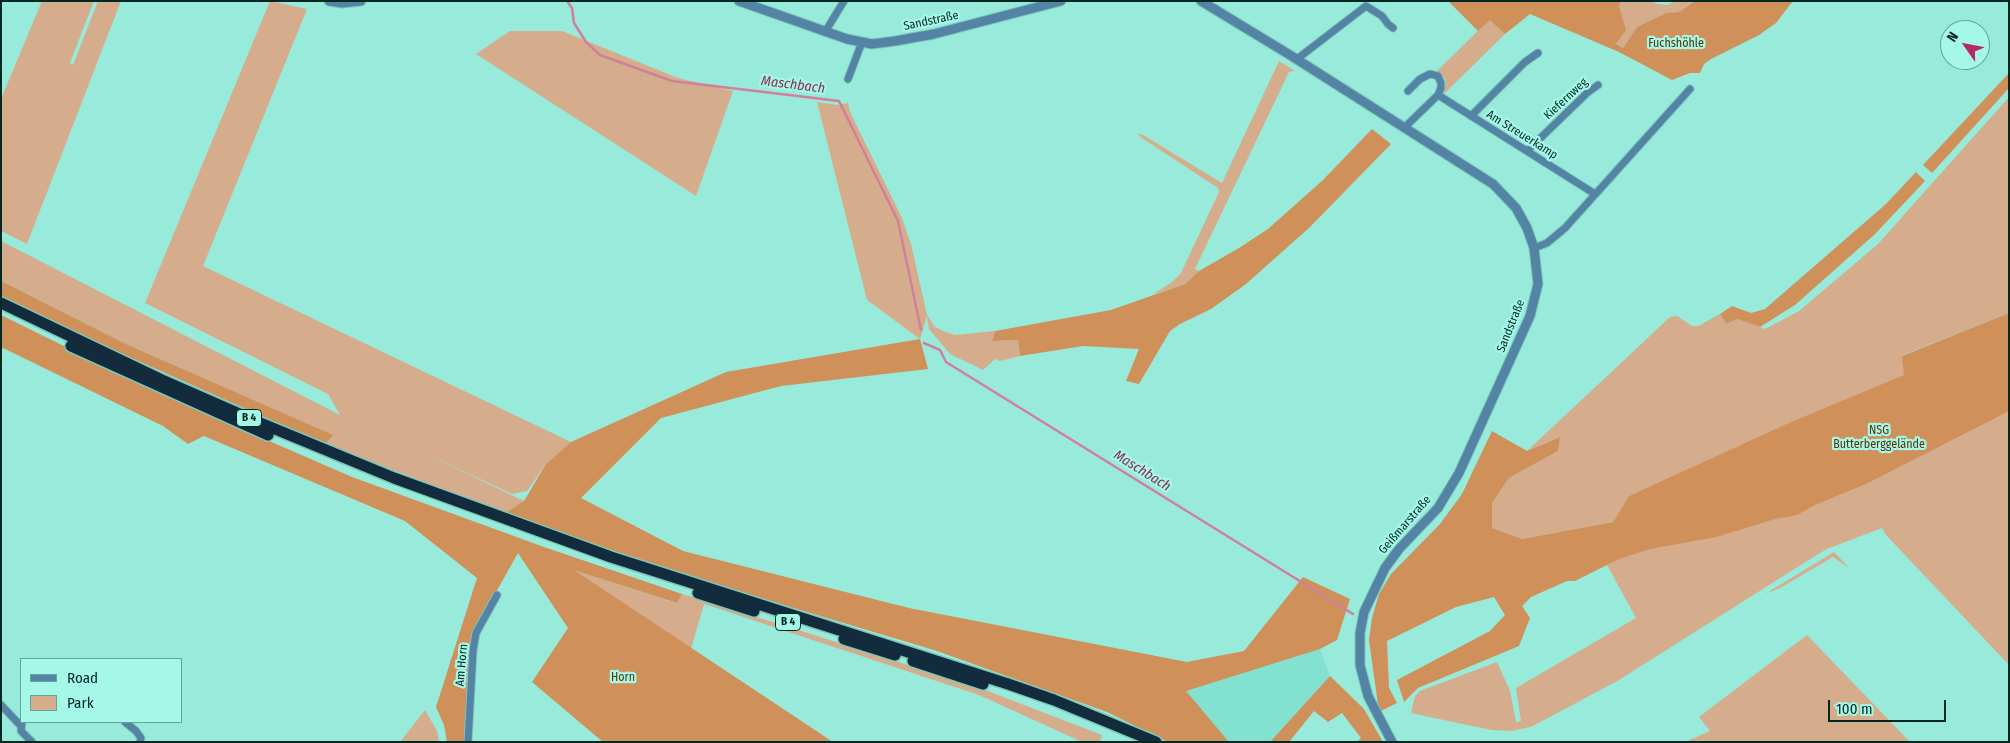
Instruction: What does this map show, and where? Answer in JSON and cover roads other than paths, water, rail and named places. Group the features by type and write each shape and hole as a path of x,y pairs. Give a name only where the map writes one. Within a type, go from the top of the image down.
{"highway":[{"name":"B 4","path":"1,303 162,380 501,523"},
{"name":"B 4","path":"1,312 102,361 236,422 360,473 547,539 986,685 1070,715 1137,742"},
{"name":"B 4","path":"547,539 980,674 1054,700 1156,742"}],"street":[{"path":"329,1 342,3 361,1"},
{"name":"Sandstraße","path":"739,1 825,32 872,44 895,42 924,36 1061,1"},
{"path":"825,32 844,1"},
{"name":"Sandstraße","path":"1201,1 1297,59 1482,176 1502,192 1522,218 1534,248 1538,284 1530,316 1448,493"},
{"path":"1297,59 1366,6 1382,16 1393,28"},
{"path":"848,79 862,42"},
{"path":"1471,116 1525,62 1538,52"},
{"path":"1405,127 1438,95 1441,82 1438,76 1430,74 1420,79 1408,91"},
{"name":"Kiefernweg","path":"1527,152 1587,93 1598,85"},
{"path":"1534,248 1556,237 1690,90"},
{"name":"Am Streuerkamp","path":"1438,95 1595,194"},
{"name":"Geißmarstraße","path":"1392,742 1385,732 1368,696 1360,664 1360,633 1364,612 1385,568 1448,493"},
{"name":"Am Horn","path":"468,742 473,651 476,633 497,595"},
{"path":"1,705 20,722"},
{"path":"21,723 21,731 32,742"},
{"path":"126,723 143,740"}],"waterway":[{"name":"Maschbach","path":"567,1 572,8 574,23 586,42 600,55 672,81 839,101 898,221 921,330"},
{"name":"Maschbach","path":"924,343 940,350 946,362 1353,614"}],"park label":[{"name":"Fuchshöhle","path":"1676,44"},
{"name":"NSG Butterberggelände","path":"1879,438"},
{"name":"Horn","path":"623,678"}]}
